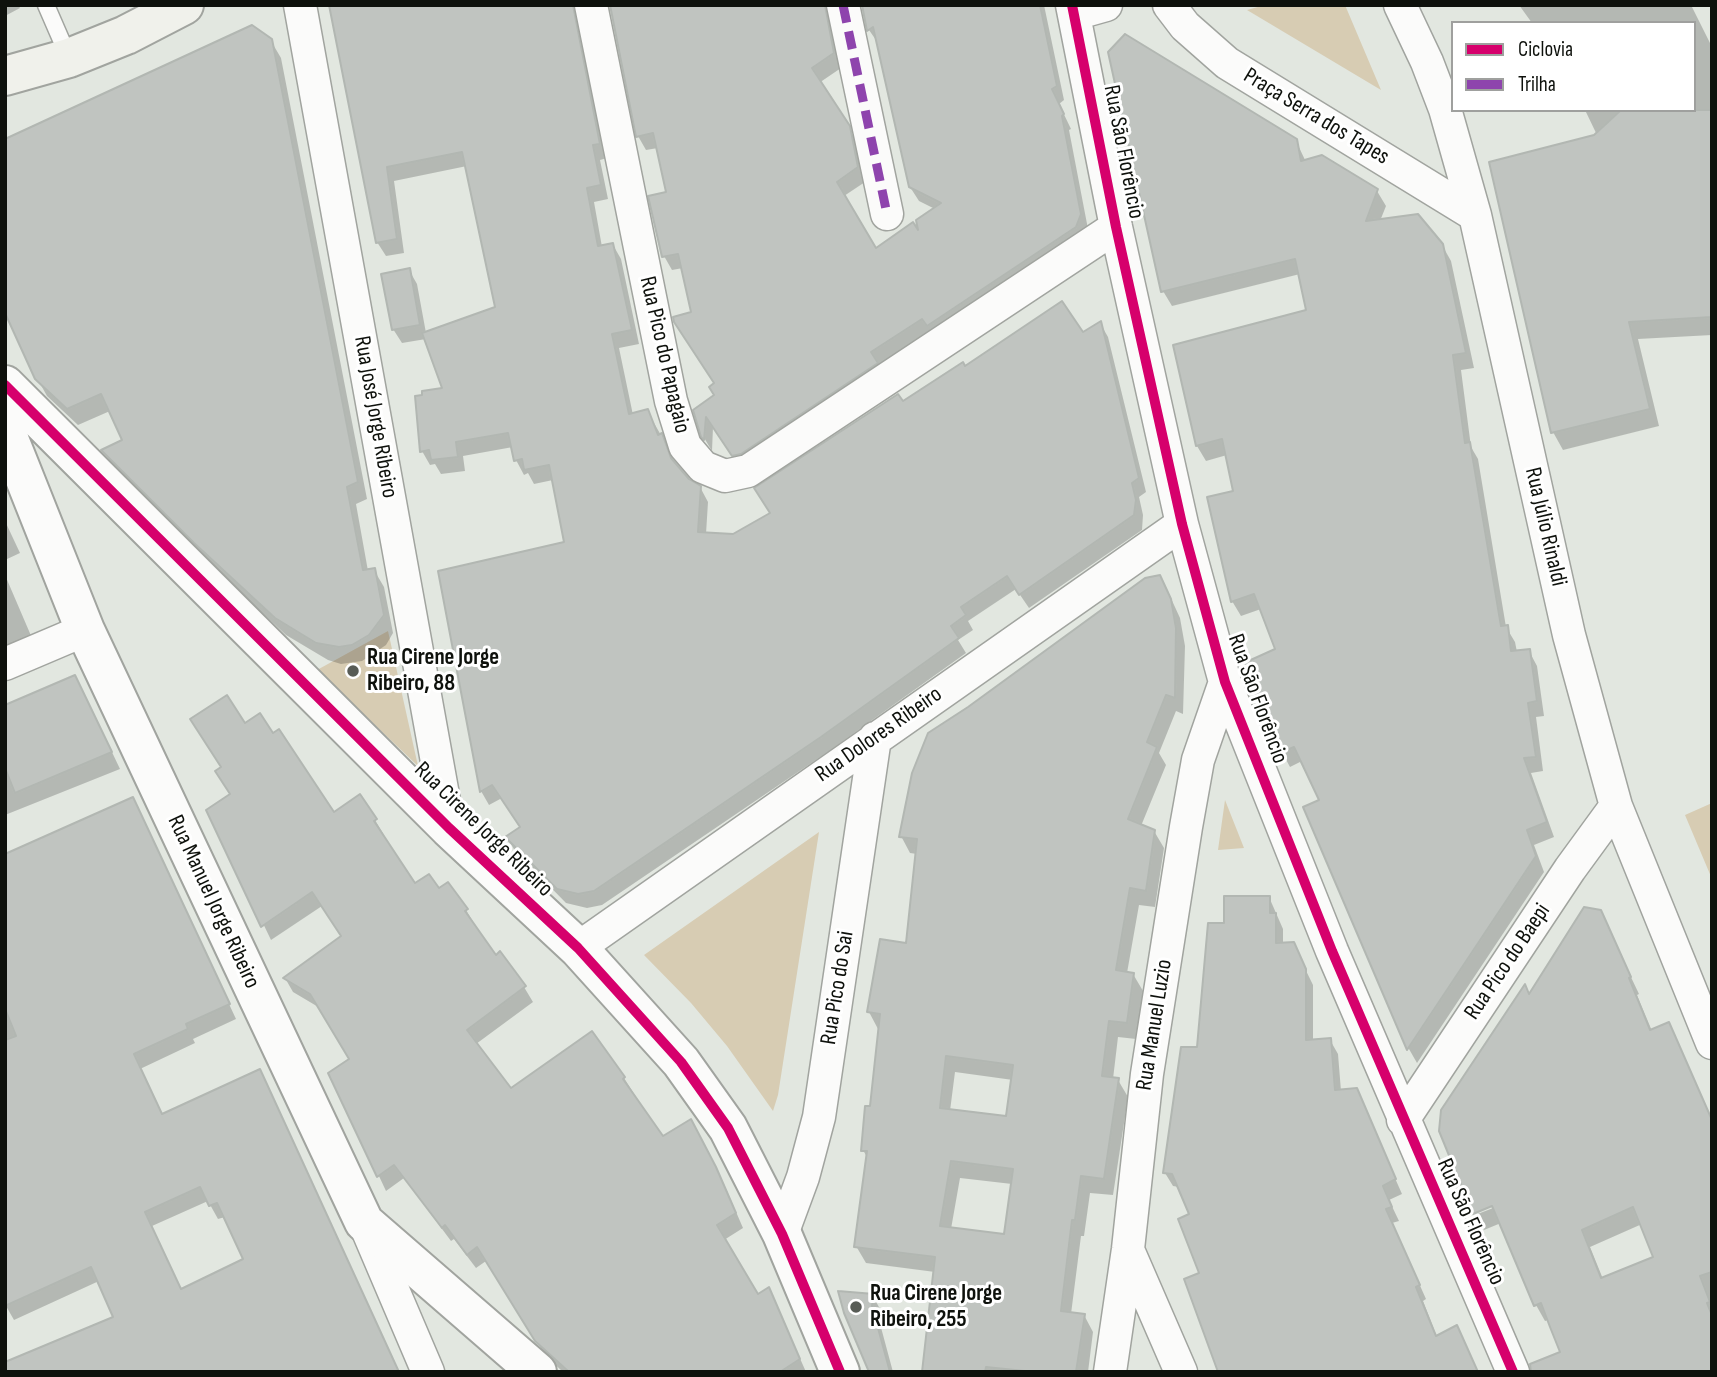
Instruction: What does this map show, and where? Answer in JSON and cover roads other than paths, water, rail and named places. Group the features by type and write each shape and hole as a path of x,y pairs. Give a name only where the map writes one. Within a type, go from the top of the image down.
{"main road":[{"path":"5,76 69,58 125,35 184,5"}],"street":[{"name":"Rua José Jorge Ribeiro","path":"300,5 449,828"},
{"name":"Rua Pico do Papagaio","path":"591,5 671,401 685,446 703,467 725,476 748,471 1116,227"},
{"path":"843,5 887,214"},
{"path":"1073,9 1106,5"},
{"name":"Praça Serra dos Tapes","path":"1169,5 1185,26 1227,63 1475,215"},
{"name":"Rua Júlio Rinaldi","path":"1400,5 1427,62 1445,109 1475,215 1569,635 1616,806 1712,1042"},
{"name":"Rua São Florêncio","path":"1073,9 1116,227 1182,524 1225,682 1403,1120 1513,1372"},
{"name":"Rua Cirene Jorge Ribeiro","path":"5,385 449,828 578,948 681,1062 729,1128 782,1234 840,1372"},
{"name":"Rua Manuel Jorge Ribeiro","path":"5,429 85,630 364,1222 428,1372"},
{"name":"Rua Dolores Ribeiro","path":"578,948 1182,524"},
{"path":"5,664 85,630"},
{"name":"Rua Manuel Luzio","path":"1110,1372 1128,1249 1147,1074 1186,827 1198,760 1225,682"},
{"name":"Rua Pico do Sai","path":"782,1234 803,1177 819,1117 874,738"},
{"name":"Rua Pico do Baepi","path":"1403,1120 1570,869 1616,806"},
{"path":"364,1222 537,1372"},
{"path":"1128,1249 1181,1372"}],"lane":[{"path":"46,5 69,58"}],"place":[{"name":"Rua Cirene Jorge Ribeiro, 88","path":"353,671"},
{"name":"Rua Cirene Jorge Ribeiro, 255","path":"856,1307"}]}
